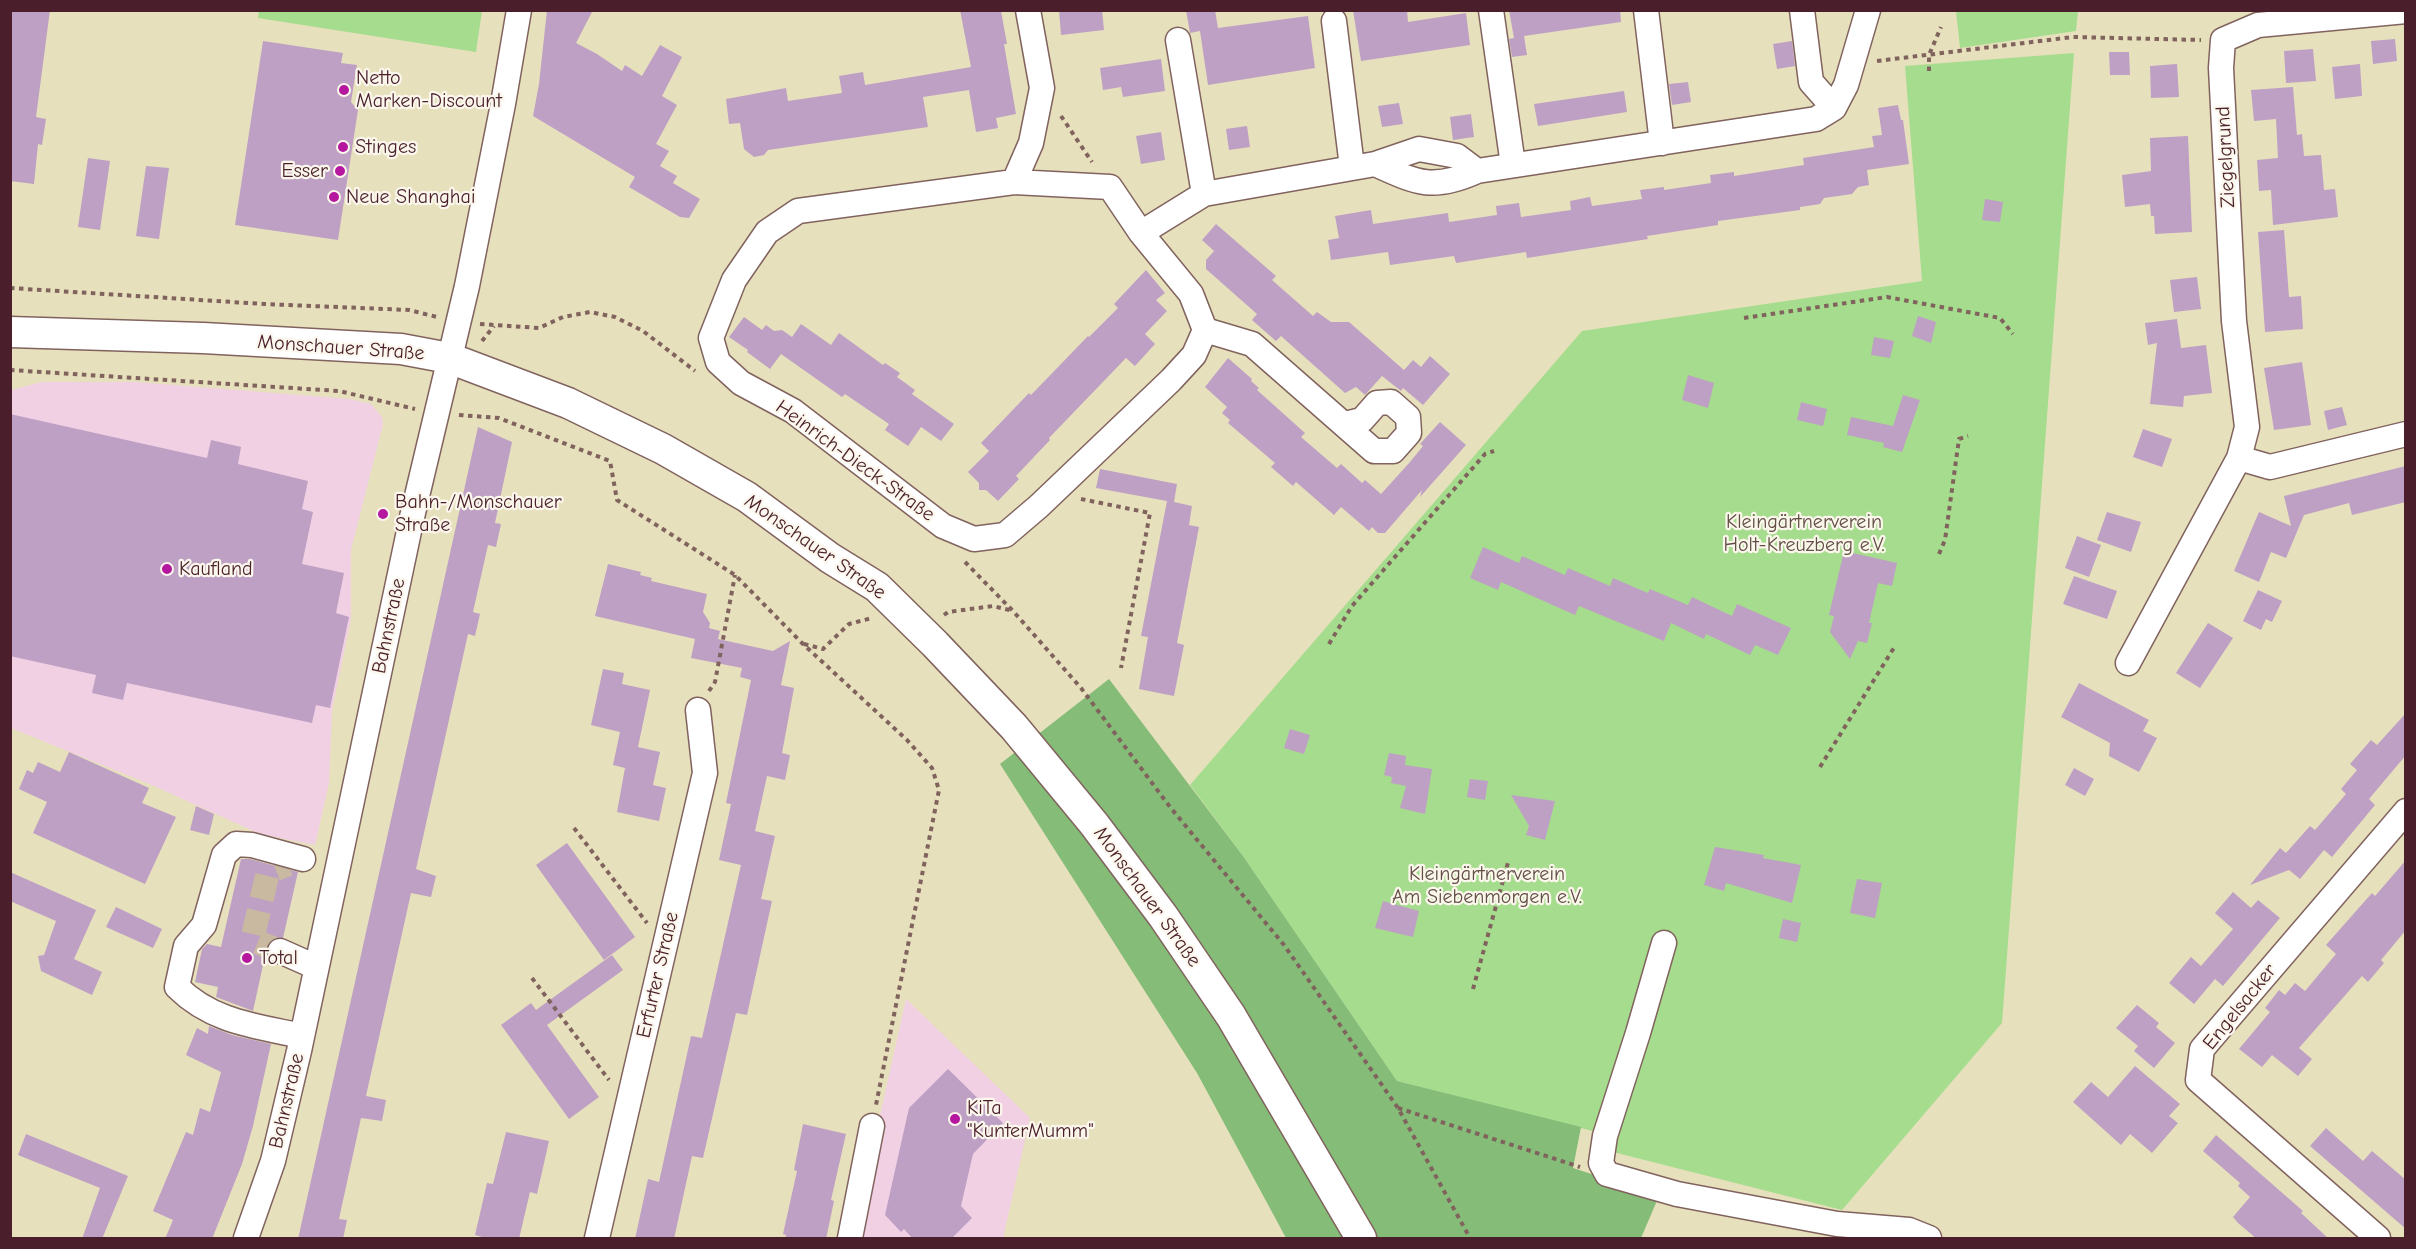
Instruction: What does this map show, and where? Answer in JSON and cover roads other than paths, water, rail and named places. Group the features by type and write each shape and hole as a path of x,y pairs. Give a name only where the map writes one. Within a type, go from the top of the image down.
{"main road":[{"name":"Monschauer Straße","path":"10,332 203,338 401,349 449,358 540,391 663,449 747,497 830,558 877,587 935,644 1014,728 1094,824 1163,916 1231,1016 1361,1239"}],"street":[{"name":"Bahnstraße","path":"246,1239 273,1161 302,1036 398,581 458,321 503,104 519,10"},
{"path":"1014,182 1031,143 1042,88 1028,10"},
{"path":"1491,10 1513,165"},
{"path":"1646,10 1662,143"},
{"path":"1802,10 1810,82 1834,108"},
{"path":"1364,165 1428,184 1455,181 1477,171 1816,119 1834,108 1846,85 1868,10"},
{"name":"Ziegelgrund","path":"2128,663 2239,458 2247,427 2234,321 2221,68 2223,40 2258,25 2406,11"},
{"path":"1334,21 1364,165"},
{"path":"1178,40 1204,194"},
{"path":"1345,424 1252,344 1205,330 1191,294 1141,233 1204,194 1364,165 1419,149 1457,156 1477,171"},
{"name":"Heinrich-Dieck-Straße","path":"1141,233 1110,187 1014,182 798,211 767,232 734,280 711,338 718,362 741,382 793,411 943,526 974,539 1005,535 1052,493 1171,380 1194,355 1205,330"},
{"path":"2239,458 2270,467 2406,434"},
{"name":"Erfurter Straße","path":"597,1239 705,773 698,710"},
{"name":"Engelsacker","path":"2378,1239 2198,1080 2202,1049 2406,811"},
{"path":"302,1036 221,1018 192,1003 177,987 186,946 204,925 224,855 236,844 252,845 296,862 342,853"},
{"path":"1664,943 1605,1136 1601,1162 1607,1174 1677,1194 1837,1224 1909,1230 1929,1239"},
{"path":"280,951 316,967"},
{"path":"850,1239 872,1126"}],"tunnel":[{"path":"280,951 252,940 268,872 288,864"}],"place":[{"name":"Netto Marken-Discount","path":"344,90"},
{"name":"Stinges","path":"343,147"},
{"name":"Esser","path":"340,171"},
{"name":"Neue Shanghai","path":"334,197"},
{"name":"Bahn-/Monschauer Straße","path":"383,514"},
{"name":"Kaufland","path":"167,569"},
{"name":"Total","path":"247,958"},
{"name":"KiTa \"KunterMumm\"","path":"955,1119"}],"park label":[{"name":"Kleingärtnerverein Holt-Kreuzberg e.V.","path":"1804,534"},
{"name":"Kleingärtnerverein Am Siebenmorgen e.V.","path":"1487,886"}]}
